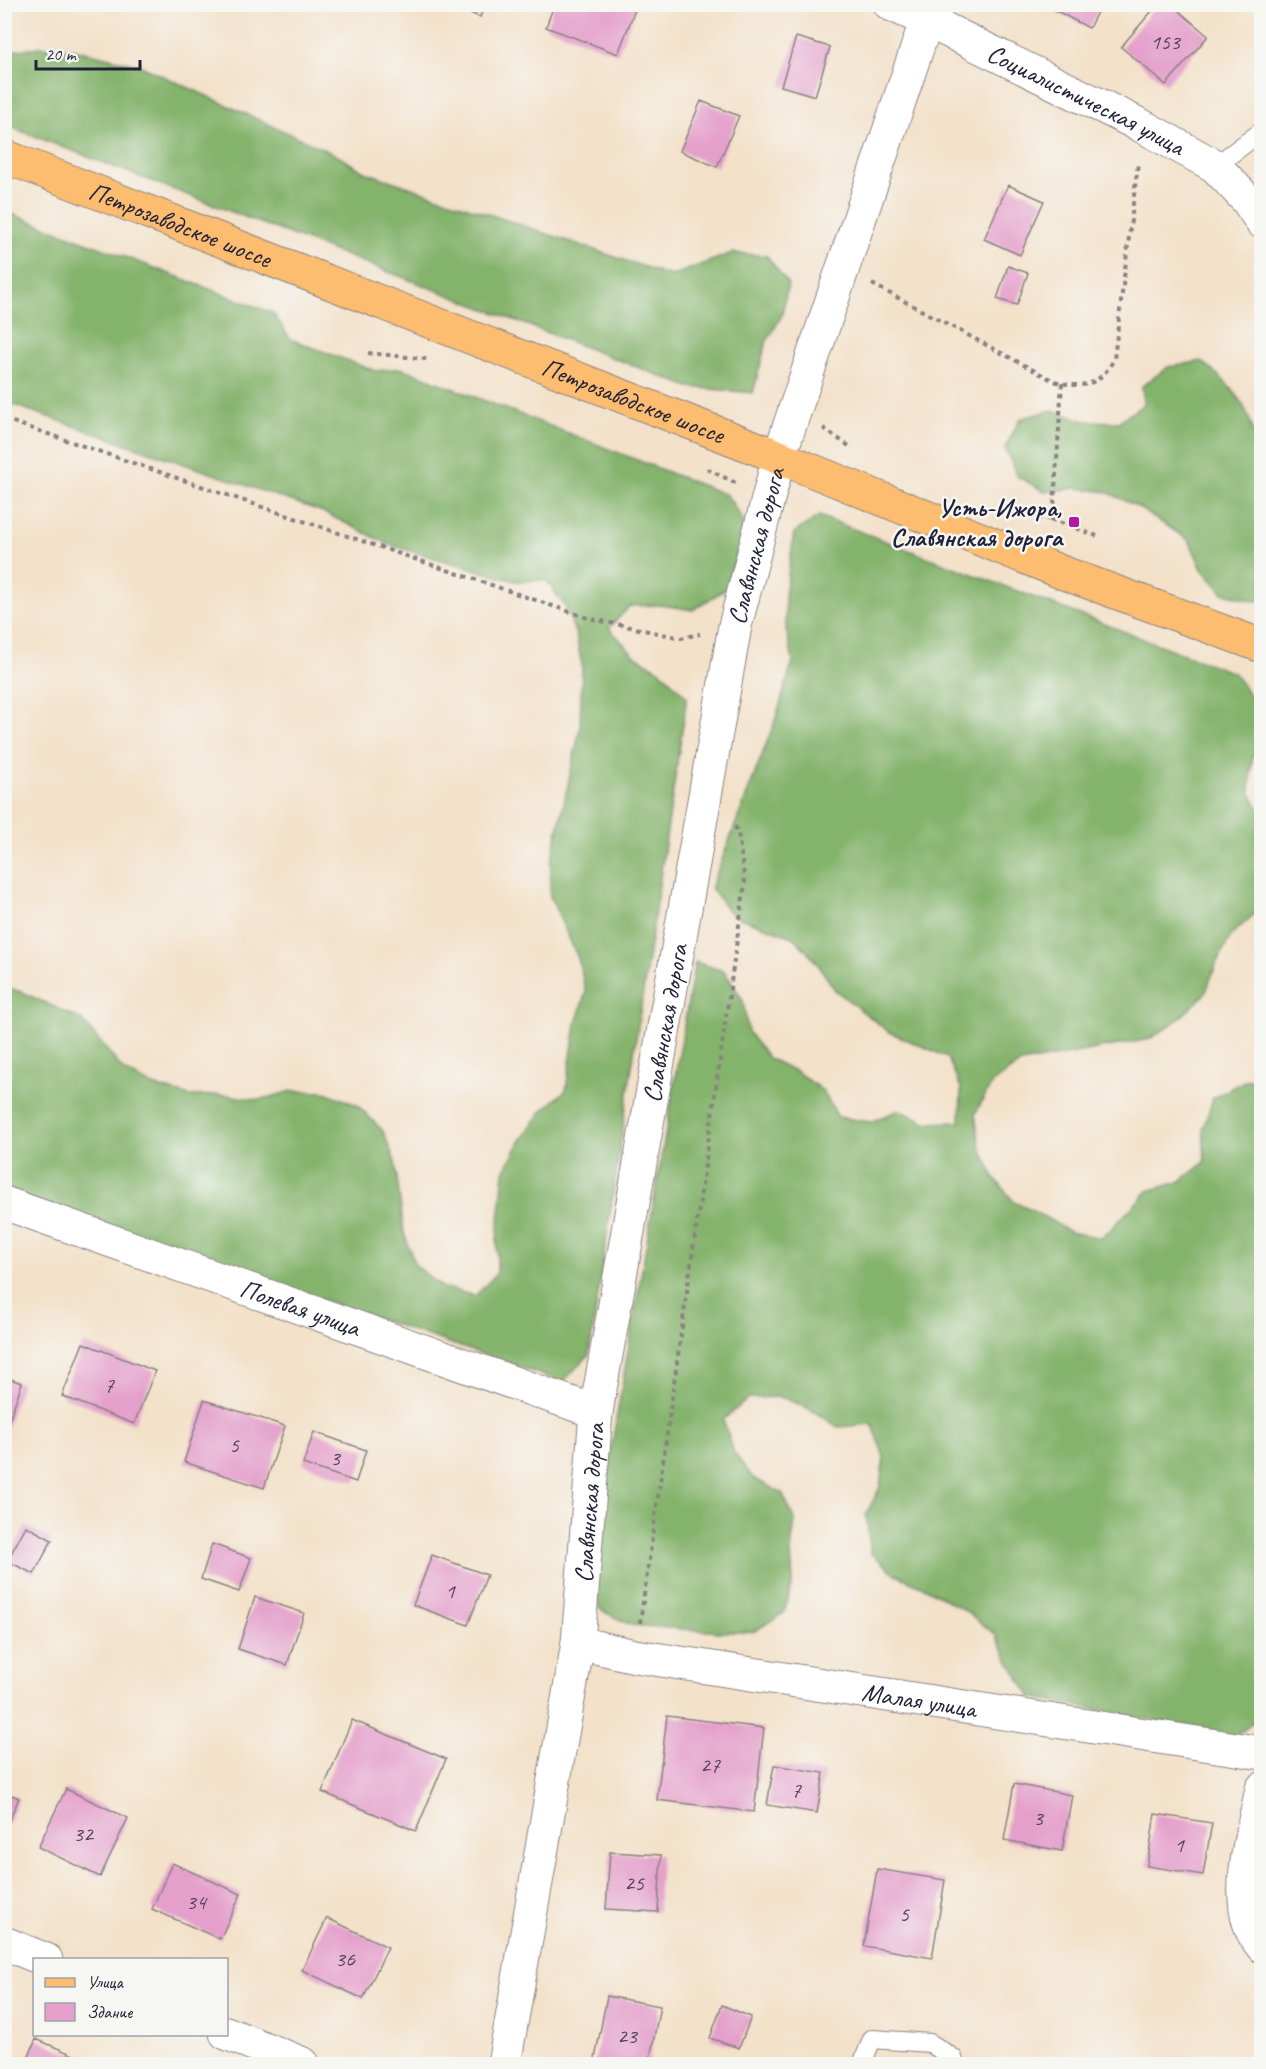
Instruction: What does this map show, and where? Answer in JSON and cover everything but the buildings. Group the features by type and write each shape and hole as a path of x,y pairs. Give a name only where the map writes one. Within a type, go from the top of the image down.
{"main road":[{"name":"Петрозаводское шоссе","path":"4,156 778,457 1061,572 1262,646"}],"street":[{"name":"Социалистическая улица","path":"890,4 929,12 1215,166 1248,201 1262,222"},
{"name":"Славянская дорога","path":"504,2064 579,1643 596,1412 735,626 778,457 929,12"},
{"name":"Полевая улица","path":"4,1203 596,1412"},
{"name":"Малая улица","path":"579,1643 635,1656 1262,1752"},
{"path":"1262,1789 1244,1886 1247,1923 1262,1946"},
{"path":"4,1942 44,1958"},
{"path":"228,2034 303,2064"}],"lane":[{"path":"1215,166 1262,131"},
{"path":"862,2064 872,2039 930,2043 953,2058 955,2064"}],"path":[{"path":"842,268 1054,381 1080,387 1090,384 1108,370 1114,359 1142,126"},
{"path":"1062,383 1053,520 1097,536"},
{"path":"4,418 588,618 681,638 735,626"},
{"path":"635,1656 745,883 738,833 734,823"}],"green space":[{"path":"39,47 74,49 141,66 334,154 365,172 671,276 732,253 767,256 788,284 782,315 766,343 753,393 689,387 5,125 5,52"},
{"path":"4,211 273,313 290,339 375,371 401,368 727,495 745,523 727,588 693,610 662,605 630,606 609,628 634,655 661,671 687,697 589,1355 563,1382 5,1191 5,987 22,992 82,1020 124,1071 153,1086 190,1096 226,1095 259,1100 292,1091 325,1092 357,1105 383,1131 395,1162 404,1233 415,1265 442,1287 475,1296 497,1273 497,1240 504,1172 521,1140 543,1110 566,1090 576,1023 586,992 578,958 550,896 551,862 580,729 582,665 576,635 565,606 546,580 515,581 390,545 323,512 5,402"},
{"path":"1202,361 1226,383 1242,403 1261,451 1262,600 1256,601 1223,593 1202,569 1189,540 1136,506 1107,492 1076,488 1045,492 1017,476 1005,448 1020,419 1052,410 1085,421 1118,422 1144,404 1142,386 1168,367"},
{"path":"819,516 1234,673 1252,698 1261,720 1261,735 1252,759 1250,792 1261,813 1262,905 1232,934 1217,962 1205,994 1179,1019 1150,1039 1021,1063 992,1083 975,1114 980,1147 995,1178 1014,1202 1070,1232 1102,1238 1148,1191 1179,1182 1205,1162 1203,1129 1213,1098 1246,1080 1261,1077 1262,1706 1255,1720 1235,1736 1031,1697 1010,1664 995,1634 967,1612 928,1589 895,1574 871,1553 866,1515 880,1487 884,1457 872,1424 838,1427 810,1409 781,1397 749,1398 723,1420 734,1453 753,1478 782,1493 795,1520 791,1551 793,1581 784,1613 753,1632 720,1632 631,1625 602,1611 588,1583 695,962 724,971 743,1000 748,1032 768,1058 797,1072 823,1091 838,1117 870,1122 899,1110 928,1123 960,1122 961,1088 947,1057 889,1032 835,990 817,963 795,938 732,915 711,888 774,724 793,661 786,629 785,596 794,533"}],"place":[{"name":"Усть-Ижора, Славянская дорога","path":"1074,522"}]}
